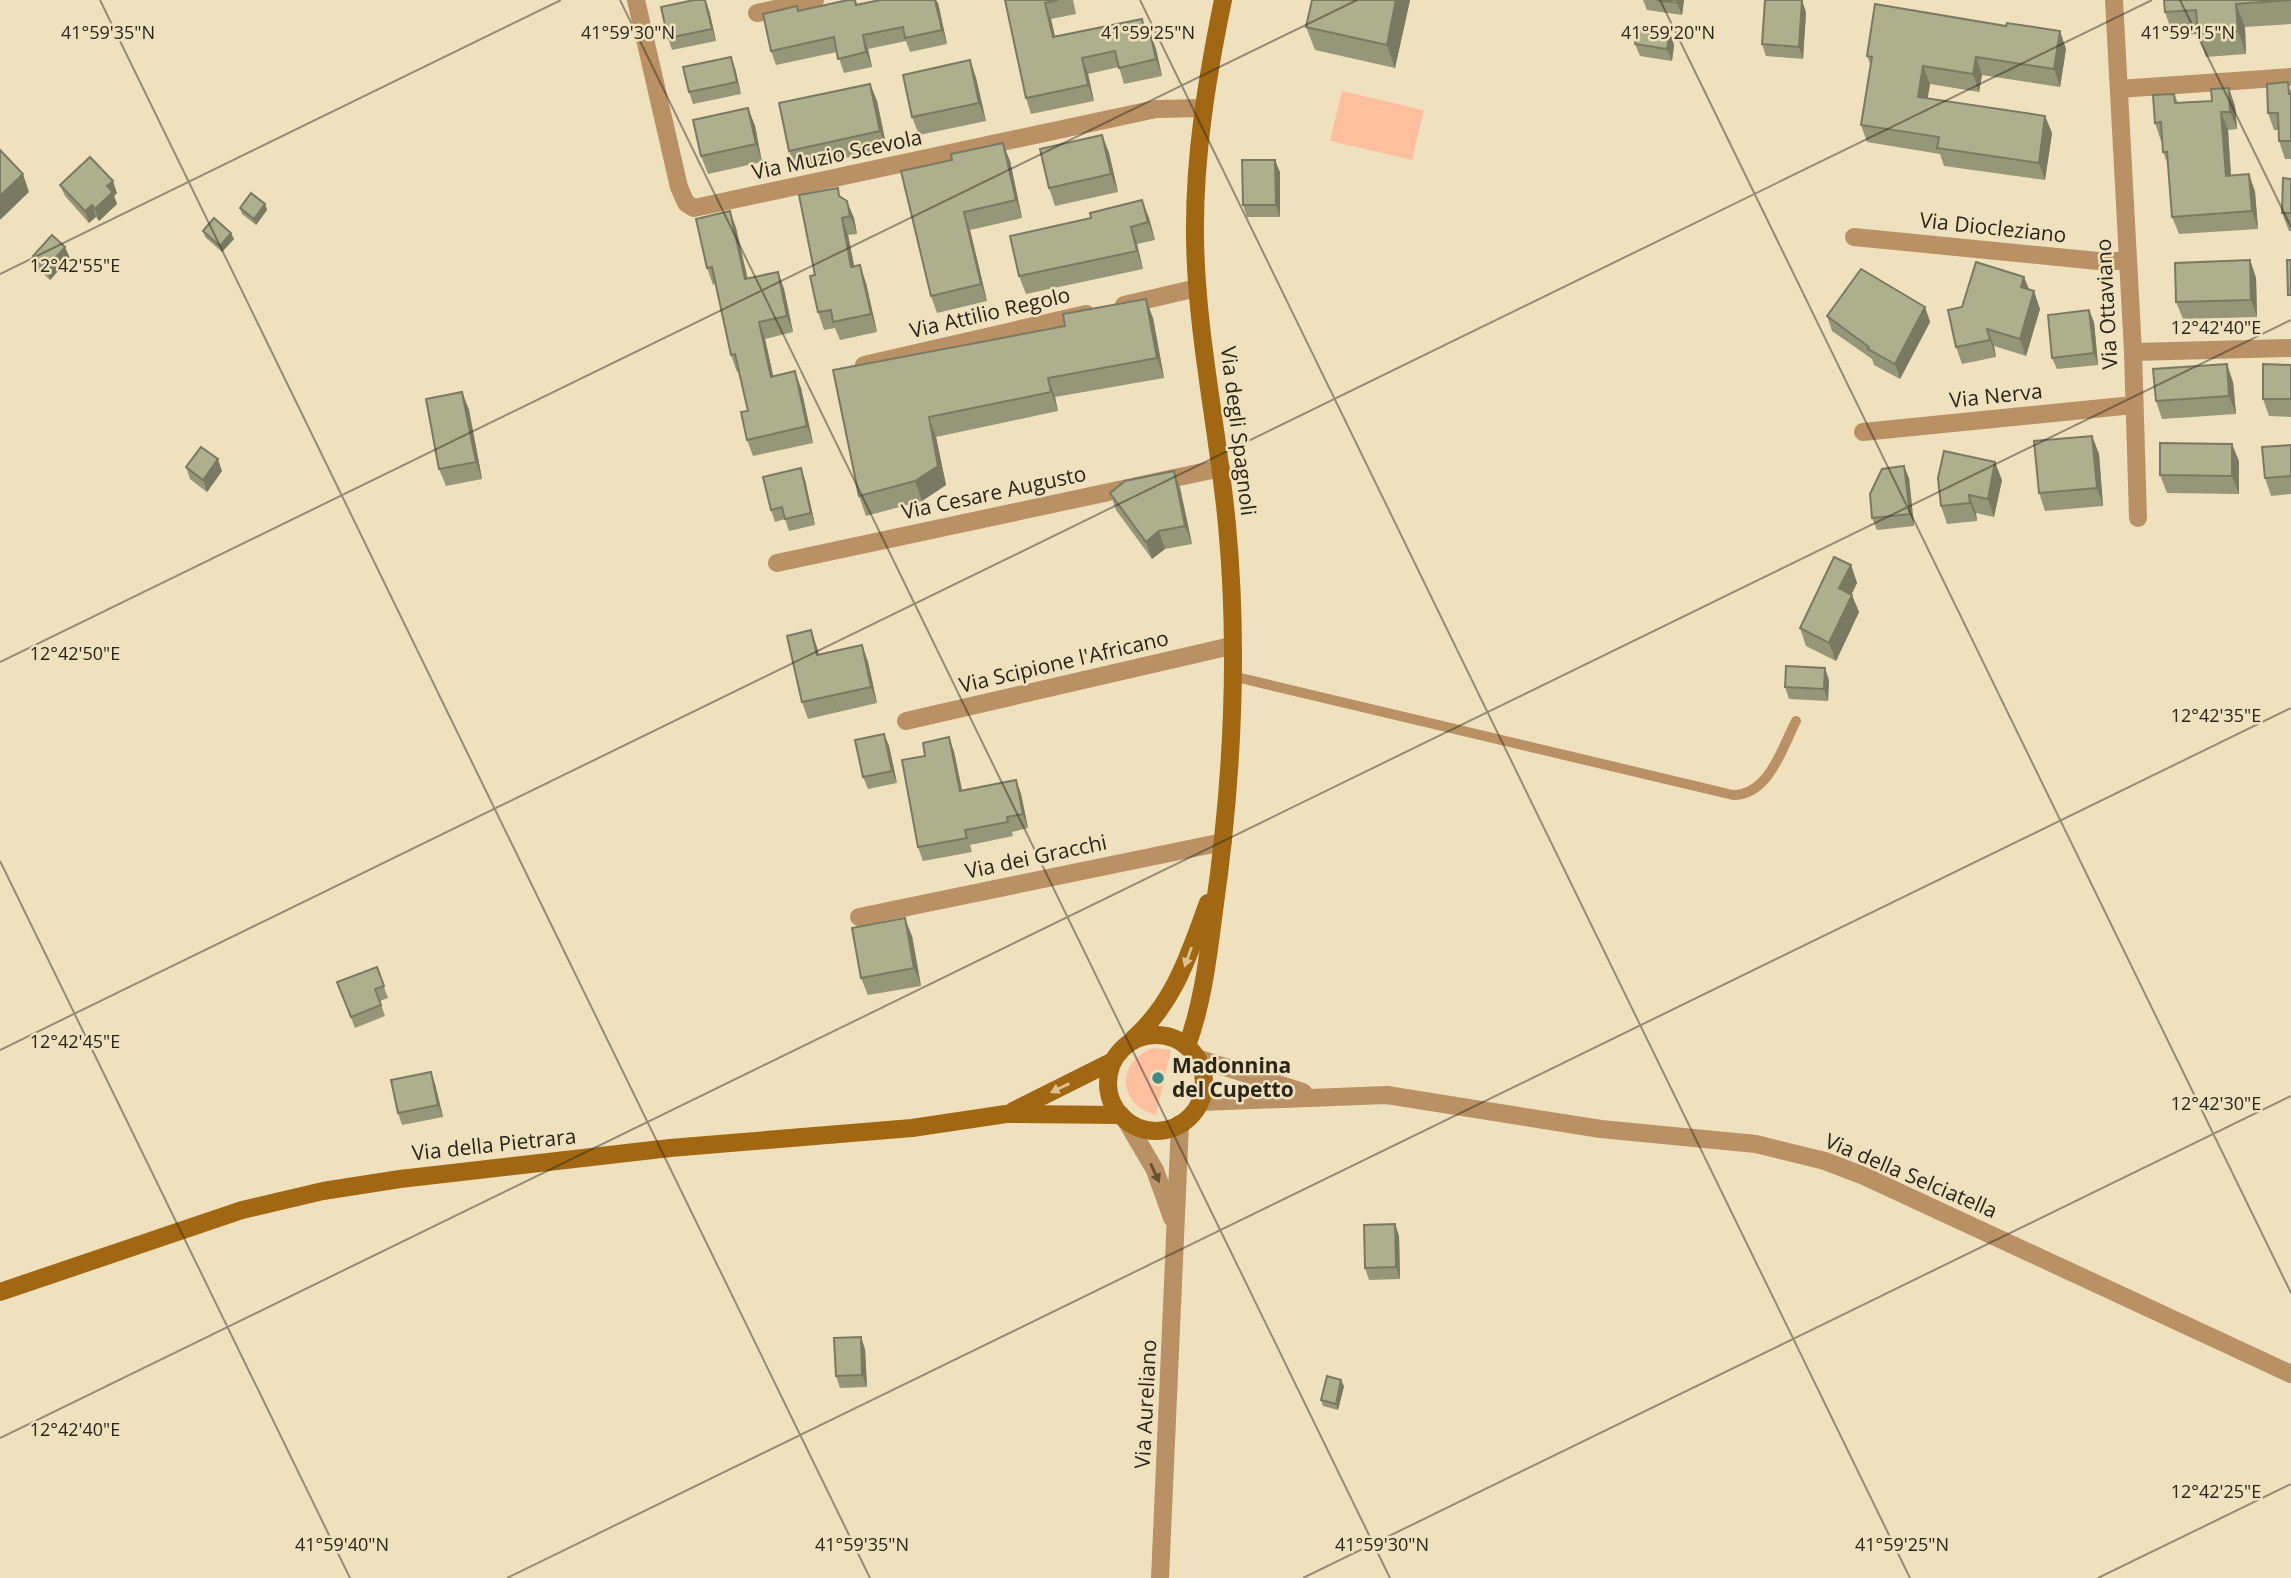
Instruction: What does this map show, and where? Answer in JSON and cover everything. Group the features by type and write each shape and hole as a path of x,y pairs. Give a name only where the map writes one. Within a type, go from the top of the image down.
{"street":[{"name":"Via Muzio Scevola","path":"636,0 679,187 686,203 694,208 1156,109 1204,108"},
{"path":"757,12 815,0"},
{"name":"Via degli Spagnoli","path":"1220,870 1232,676 1231,576 1221,468 1197,288 1196,207 1204,108 1223,0"},
{"name":"Via Ottaviano","path":"2115,0 2133,352 2138,518"},
{"path":"2119,89 2291,77"},
{"name":"Via Diocleziano","path":"1854,237 2098,261 2128,261"},
{"name":"Via Attilio Regolo","path":"847,369 1197,288"},
{"path":"2133,352 2291,348"},
{"name":"Via Nerva","path":"1863,432 2133,405"},
{"name":"Via Cesare Augusto","path":"777,563 1221,468"},
{"name":"Via Scipione l'Africano","path":"906,721 1231,646"},
{"name":"Via dei Gracchi","path":"859,917 1223,842"},
{"path":"1129,1043 1143,1036 1159,1034 1174,1038 1192,1052 1204,1082 1201,1102 1180,1125 1158,1131 1146,1129 1123,1117 1109,1089 1113,1061 1129,1043 1150,1024 1168,1000 1184,968 1220,870"},
{"path":"1192,1052 1220,870"},
{"name":"Via della Selciatella","path":"1192,1052 1273,1085 1320,1096"},
{"name":"Via della Pietrara","path":"1006,1114 1113,1061"},
{"name":"Via della Selciatella","path":"1201,1102 1320,1096 1404,1097 1601,1129 1741,1142 1825,1161 1864,1176 2291,1374"},
{"name":"Via della Pietrara","path":"0,1292 242,1210 323,1191 400,1179 670,1148 912,1128 1006,1114 1123,1117"},
{"name":"Via Aureliano","path":"1123,1117 1155,1170 1177,1231"},
{"name":"Via Aureliano","path":"1160,1578 1180,1125"}],"lane":[{"path":"1232,676 1733,795 1750,793 1763,783 1796,721"}],"shaded area":[{"path":"1342,91 1424,110 1412,160 1330,141"},
{"path":"1153,1048 1171,1050 1156,1115 1143,1110 1134,1102 1126,1083 1127,1072 1132,1063"}],"building":[{"path":"705,0 712,29 668,38 661,7"},
{"path":"855,0 856,5 880,0 935,0 942,30 905,38 903,27 863,35 866,52 838,59 834,37 771,51 763,14 797,6 798,11"},
{"path":"1005,0 1058,0 1045,3 1053,37 1142,19 1145,34 1150,33 1156,59 1119,68 1115,51 1082,58 1088,85 1026,98"},
{"path":"1312,0 1396,0 1387,45 1306,27"},
{"path":"1656,0 1678,0 1677,3"},
{"path":"1765,0 1802,0 1799,47 1762,44"},
{"path":"2164,0 2291,0 2236,4 2238,31 2198,33 2196,10 2165,12"},
{"path":"1875,4 2006,26 2007,23 2060,31 2054,69 1976,57 1973,74 1923,66 1918,97 2045,116 2039,163 1937,148 1939,137 1861,125 1872,57 1867,56"},
{"path":"1638,27 1670,33 1667,49 1635,44"},
{"path":"731,57 737,82 689,92 683,67"},
{"path":"970,60 979,103 912,117 903,75"},
{"path":"2288,82 2291,94 2291,141 2279,141 2278,113 2268,113 2267,84"},
{"path":"870,84 880,131 789,151 779,103"},
{"path":"2229,88 2230,112 2221,112 2226,176 2249,174 2252,211 2172,217 2167,152 2163,152 2161,122 2155,123 2153,95 2174,94 2175,103 2212,101 2211,89"},
{"path":"748,108 756,144 701,156 693,120"},
{"path":"1102,135 1111,174 1049,188 1040,149"},
{"path":"1003,143 1016,200 964,212 981,284 931,296 901,171 952,160 951,154"},
{"path":"0,150 23,174 0,196"},
{"path":"90,157 113,181 107,186 113,192 95,209 92,205 85,211 60,185"},
{"path":"1242,160 1275,160 1276,205 1243,205"},
{"path":"2283,178 2291,179 2291,213 2282,213"},
{"path":"838,188 839,196 847,201 850,216 842,218 851,267 860,265 871,314 833,322 831,310 818,312 810,276 815,275 799,195"},
{"path":"251,193 265,204 254,219 240,208"},
{"path":"1142,200 1148,222 1131,227 1137,251 1019,276 1010,236 1091,218 1090,213"},
{"path":"730,211 745,279 778,272 787,316 759,322 771,377 795,371 807,426 747,440 741,412 748,411 735,354 731,355 712,267 707,268 696,219"},
{"path":"214,218 231,233 220,246 203,231"},
{"path":"52,235 65,247 46,268 33,256"},
{"path":"2250,260 2251,300 2176,302 2175,263"},
{"path":"2287,260 2291,260 2291,295 2288,295"},
{"path":"1976,262 2024,277 2021,287 2034,291 2020,339 1987,329 1990,340 1956,347 1948,310 1962,307"},
{"path":"1861,269 1925,307 1895,364 1868,349 1869,347 1827,316"},
{"path":"1146,299 1157,358 1048,378 1051,392 929,417 938,466 915,481 859,496 833,370 1065,326 1063,314"},
{"path":"2089,310 2094,353 2052,358 2048,315"},
{"path":"2227,364 2229,396 2156,401 2153,369"},
{"path":"2263,364 2291,365 2291,399 2263,399"},
{"path":"462,392 476,462 439,469 426,399"},
{"path":"2092,436 2097,488 2039,493 2034,441"},
{"path":"2160,443 2232,444 2232,476 2160,475"},
{"path":"2291,445 2291,476 2265,478 2262,447"},
{"path":"201,447 218,459 203,480 186,467"},
{"path":"1944,451 1995,462 1988,499 1969,495 1970,503 1941,506 1938,478"},
{"path":"1904,466 1910,514 1872,518 1870,494 1882,469"},
{"path":"801,468 811,513 785,519 782,507 771,510 763,477"},
{"path":"1174,471 1185,526 1159,531 1146,542 1110,493 1125,481"},
{"path":"1834,557 1851,565 1839,588 1852,595 1829,643 1800,628"},
{"path":"811,630 817,655 862,645 871,687 802,702 787,636"},
{"path":"1786,666 1825,668 1824,689 1785,687"},
{"path":"884,734 892,771 863,777 855,740"},
{"path":"949,737 960,791 1016,780 1023,814 1007,817 1008,822 965,830 967,838 918,847 902,760 925,756 923,743"},
{"path":"905,918 914,968 861,978 852,928"},
{"path":"377,967 384,986 375,989 381,1005 351,1017 337,982"},
{"path":"431,1072 438,1105 398,1113 391,1080"},
{"path":"1395,1224 1396,1267 1365,1268 1364,1225"},
{"path":"861,1337 862,1375 836,1376 834,1338"},
{"path":"1327,1376 1341,1380 1336,1404 1321,1400"}],"place":[{"name":"Madonnina del Cupetto","path":"1158,1078"}]}
